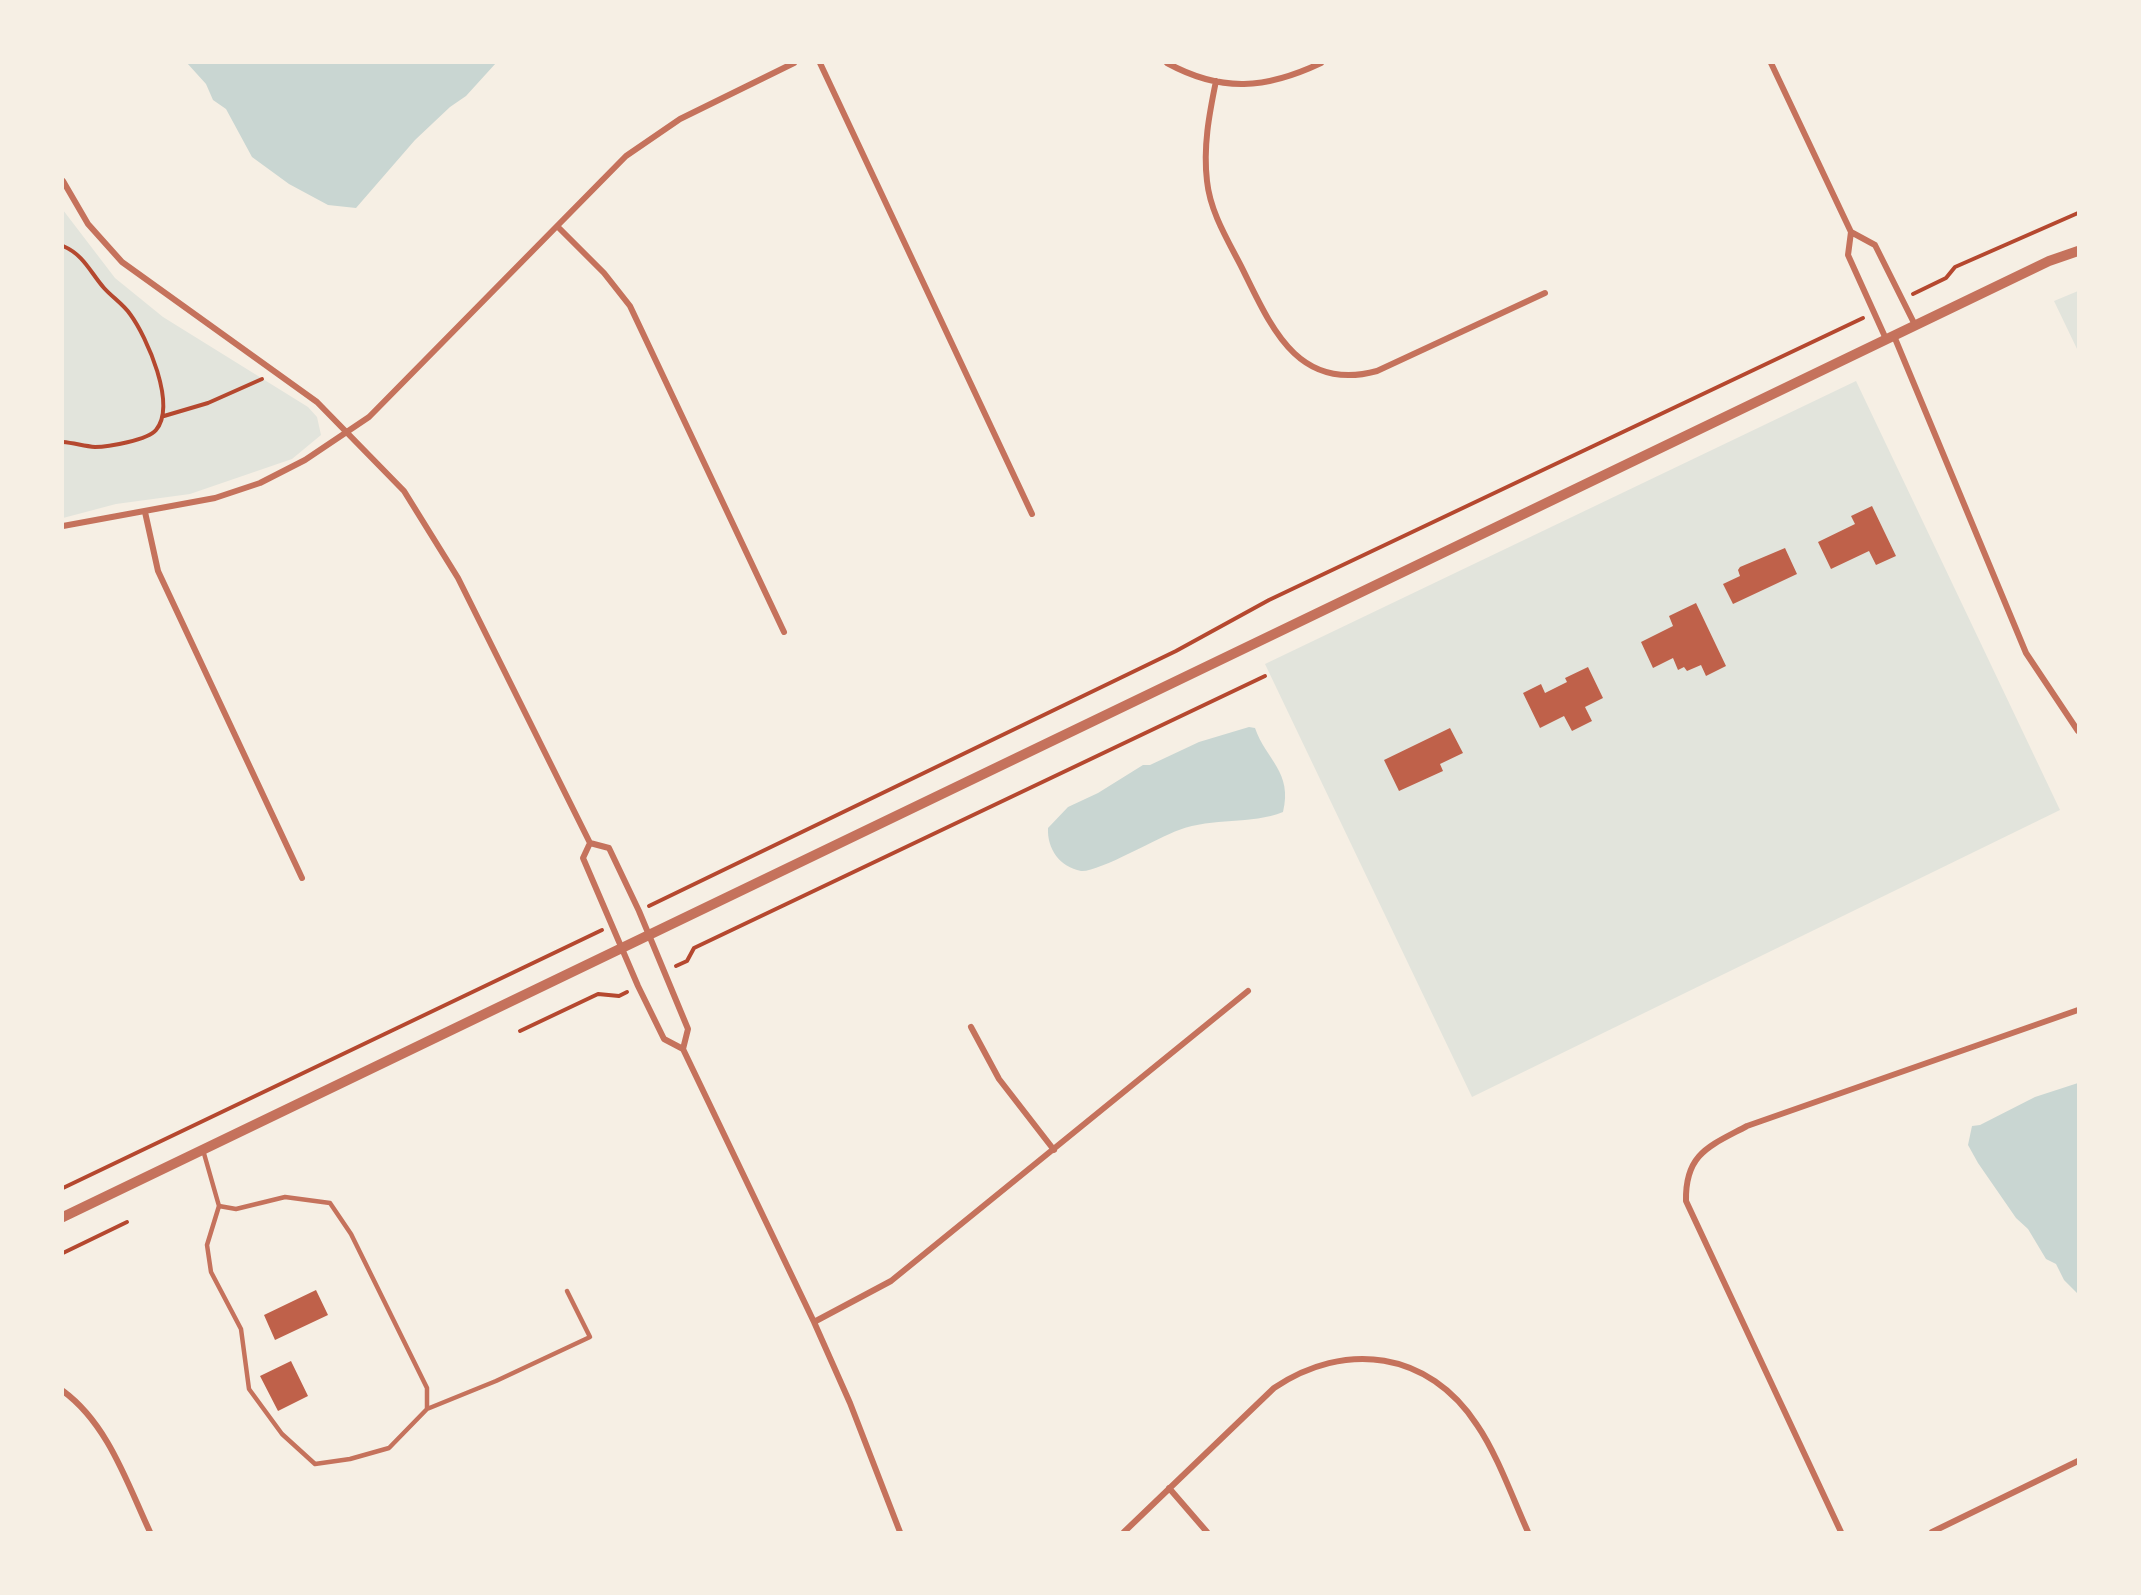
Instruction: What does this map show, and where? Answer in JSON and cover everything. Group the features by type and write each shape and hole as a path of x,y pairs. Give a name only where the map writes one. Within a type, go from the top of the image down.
{"street":[{"path":"63,526 215,498 260,483 306,460 369,417 626,156 659,131 794,63"},
{"path":"820,63 1032,514"},
{"path":"1167,63 1196,76 1231,85 1271,82 1321,63"},
{"path":"1771,63 1851,232 1848,255 1874,312 1890,337 2026,653 2078,731"},
{"path":"1216,81 1207,127 1205,157 1212,203 1273,330 1292,352 1312,365 1347,375 1377,371 1545,293"},
{"path":"63,181 88,224 123,262 317,402 349,432 404,491 458,578 590,843 609,848 639,911 688,1029 683,1049"},
{"path":"557,226 604,273 630,306 784,632"},
{"path":"1851,232 1875,245 1915,325"},
{"path":"63,1217 1915,325 2049,261 2078,251"},
{"path":"145,512 158,571 302,878"},
{"path":"590,843 583,858 614,924 638,986 664,1039 683,1049 814,1322 850,1403 900,1532"},
{"path":"814,1322 891,1281 1248,991"},
{"path":"1841,1532 1686,1202 1686,1178 1705,1149 1747,1126 2078,1010"},
{"path":"972,1028 999,1079 1054,1150"},
{"path":"1124,1532 1282,1383 1296,1373 1329,1363 1363,1358 1388,1359 1418,1371 1455,1396 1478,1425 1528,1532"},
{"path":"63,1391 80,1405 105,1439 150,1532"},
{"path":"1932,1532 2078,1461"},
{"path":"1169,1488 1207,1532"}],"lane":[{"path":"203,1150 219,1206 207,1245 211,1272 241,1329 249,1389 282,1434 315,1464 350,1459 389,1448 427,1409 496,1381 590,1337 567,1291"},
{"path":"219,1206 236,1209 285,1197 330,1203 351,1234 427,1388 427,1409"}],"path":[{"path":"1902,298 1946,278 1955,267 2078,213"},
{"path":"63,246 86,261 103,286 130,314 147,346 162,385 164,416 155,432 130,442 96,447 63,442"},
{"path":"639,911 1176,651 1269,600 1874,312"},
{"path":"164,416 208,403 277,373"},
{"path":"687,961 694,948 1265,675"},
{"path":"63,1188 614,924"},
{"path":"520,1031 598,994 619,996"},
{"path":"63,1253 127,1222"}],"shaded area":[{"path":"187,63 496,63 466,96 450,107 415,140 356,208 328,205 289,184 252,157 226,109 213,100 206,84"},
{"path":"63,210 115,278 163,317 308,407 317,417 321,435 292,459 190,494 116,504 63,518"},
{"path":"2078,291 2078,351 2054,301"},
{"path":"1856,381 2060,810 1472,1097 1265,664"},
{"path":"1249,727 1255,728 1281,776 1285,798 1283,812 1258,818 1192,826 1089,870 1081,871 1067,866 1052,850 1048,828 1068,807 1098,793 1143,765 1150,765 1199,742"},
{"path":"2078,1083 2078,1294 2064,1280 2056,1264 2046,1259 2028,1229 2016,1218 1968,1145 1972,1126 1980,1125 2035,1097"}],"building":[{"path":"1872,506 1896,556 1876,565 1869,551 1831,569 1818,542 1855,524 1851,516"},
{"path":"1785,548 1797,574 1733,604 1723,584 1740,576 1738,570 1740,567"},
{"path":"1696,603 1726,666 1706,676 1701,665 1687,671 1684,667 1678,670 1673,658 1653,668 1641,642 1673,626 1669,616"},
{"path":"1588,667 1603,698 1585,707 1592,721 1572,731 1564,716 1540,728 1523,693 1541,684 1545,693 1567,682 1565,678"},
{"path":"1450,728 1463,753 1440,764 1443,771 1399,791 1384,760"},
{"path":"316,1290 328,1315 275,1340 264,1315"},
{"path":"291,1361 308,1396 278,1411 260,1376"}]}
